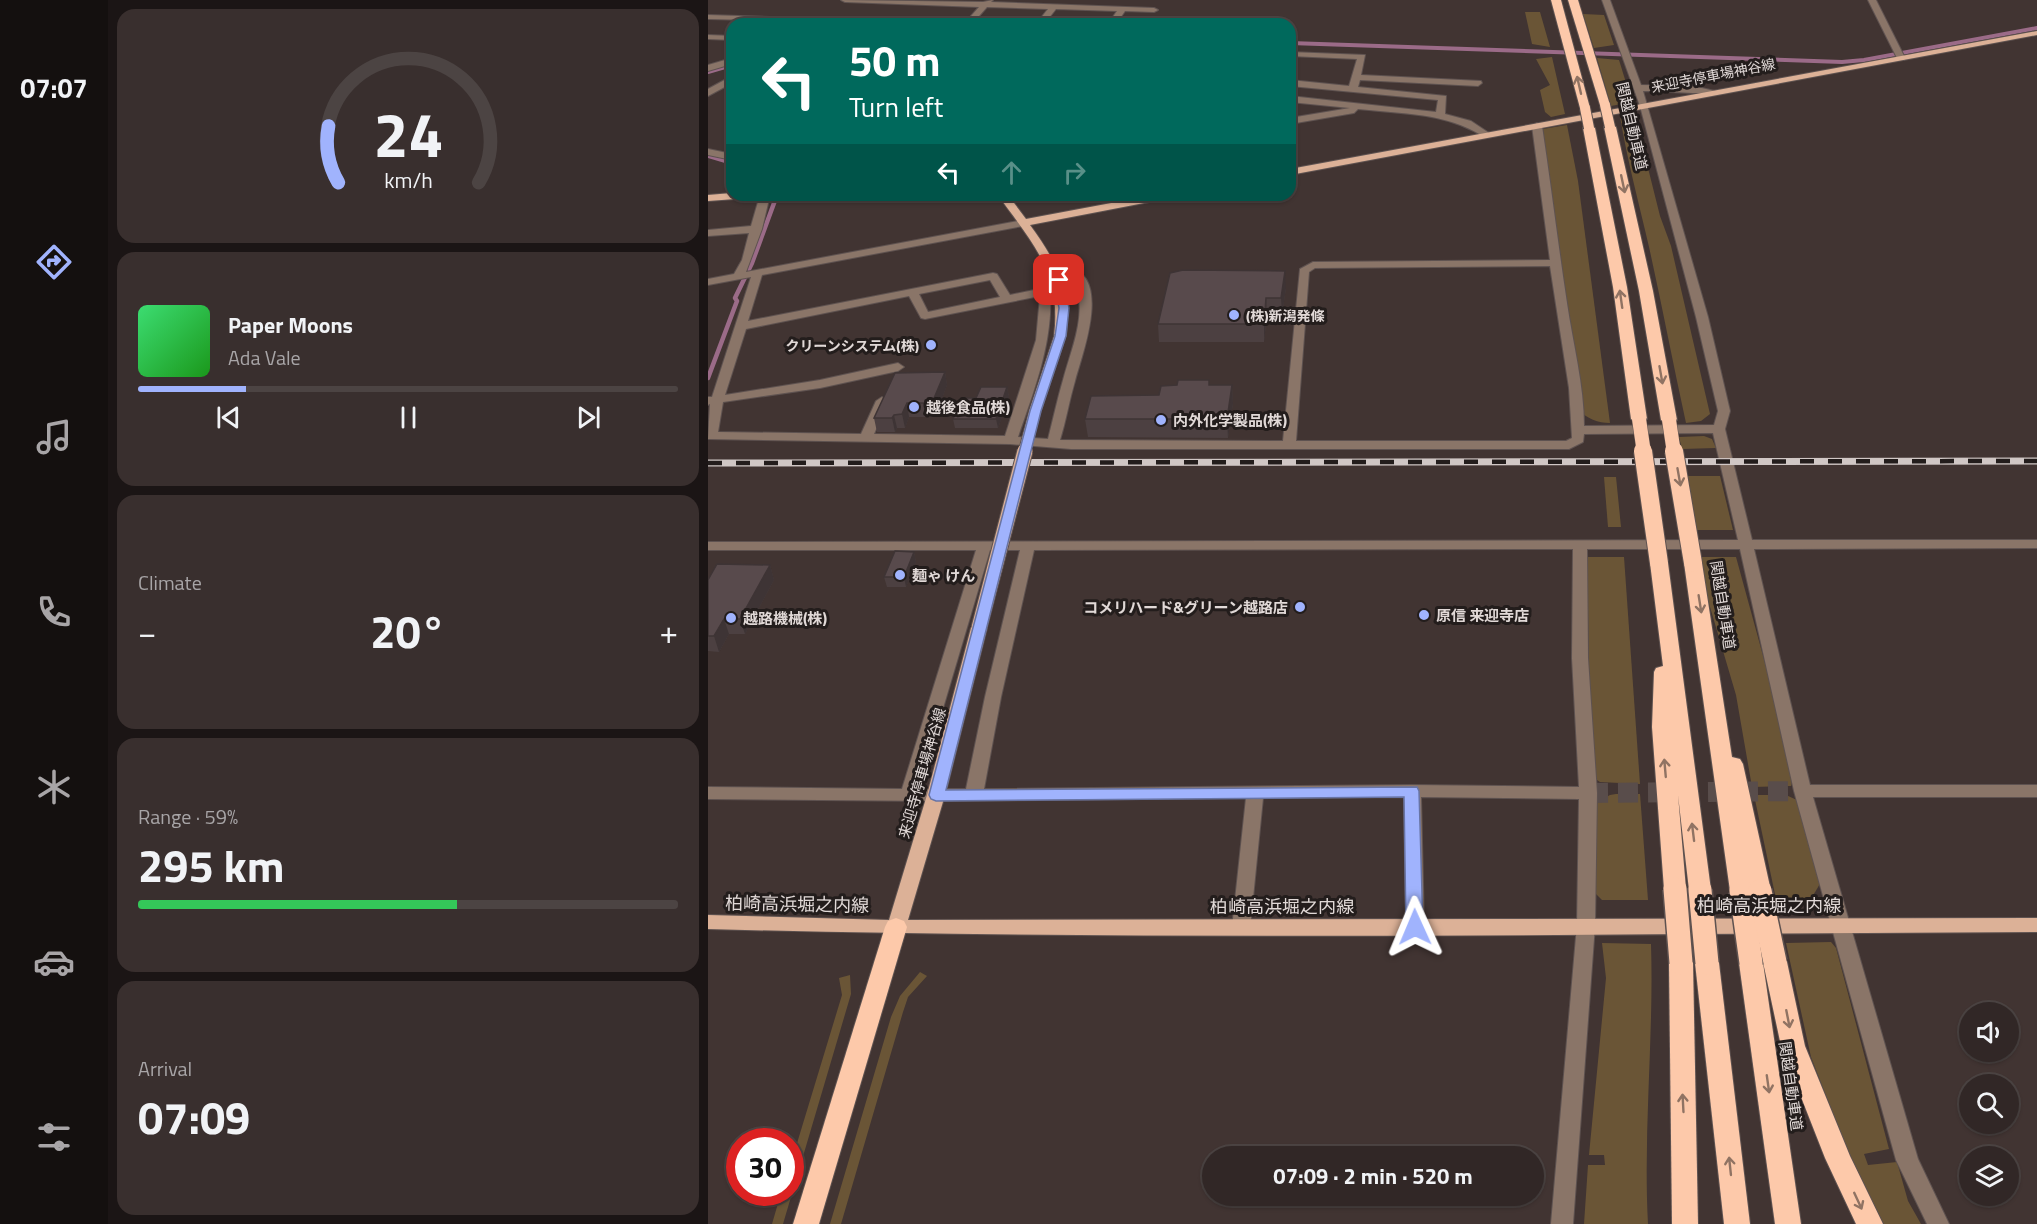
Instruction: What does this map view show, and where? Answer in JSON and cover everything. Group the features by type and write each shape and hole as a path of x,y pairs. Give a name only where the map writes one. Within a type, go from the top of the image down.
{"highway":[{"path":"1556,0 1585,108 1620,287 1659,563 1700,890 1737,1224"},
{"name":"関越自動車道","path":"1573,0 1605,105 1646,291 1669,420 1763,963 1788,1224"},
{"path":"1665,610 1662,727 1681,963 1685,1224"},
{"path":"806,1224 896,927"},
{"path":"1763,963 1838,1158 1870,1224"}],"main road":[{"name":"来迎寺停車場神谷線","path":"1296,171 2037,33"},
{"path":"708,198 726,197"},
{"path":"1007,201 1054,268"},
{"path":"1023,223 1138,201"},
{"name":"来迎寺停車場神谷線","path":"896,927 936,795 1035,411 1060,336 1064,308 1054,268"},
{"name":"柏崎高浜堀之内線","path":"708,922 896,927 1241,928 2037,925"}],"street":[{"path":"845,3 854,0 987,2 1154,10"},
{"path":"1099,8 1104,0"},
{"path":"1606,0 1644,106 1702,317 1725,411 1719,429 1748,544 1803,791 1907,1160 1938,1224"},
{"path":"1872,0 1900,58"},
{"path":"973,18 987,2"},
{"path":"1045,18 1054,7"},
{"path":"1116,18 1123,9"},
{"path":"831,18 837,13"},
{"path":"708,24 712,17 735,18"},
{"path":"708,37 726,38"},
{"path":"1296,54 1362,57 1353,89"},
{"path":"708,60 726,61"},
{"path":"708,68 726,63"},
{"path":"1356,77 1478,83"},
{"path":"708,93 726,82"},
{"path":"1296,84 1443,98 1440,115"},
{"path":"1638,88 1693,89 1715,92"},
{"path":"1296,100 1440,115 1468,123 1487,135"},
{"path":"1296,120 1371,106"},
{"path":"758,272 713,401 711,436 1010,440 1053,444 1569,445 1578,439 1578,430 1570,352 1555,264 1547,188 1537,126"},
{"path":"708,152 726,156"},
{"path":"739,275 747,260 764,201"},
{"path":"708,282 1023,223"},
{"path":"708,233 757,229"},
{"path":"1288,445 1304,271 1313,265 1555,264"},
{"path":"1010,440 1044,337 1047,316 1043,279 1054,268 1079,276 1085,320 1083,337 1066,389 1053,444"},
{"path":"741,326 993,276 1007,299"},
{"path":"912,292 925,316 1046,291"},
{"path":"713,401 820,384 898,367 865,439"},
{"path":"1578,430 1719,429"},
{"path":"1562,1224 1586,925 1588,793 1580,658 1580,543"},
{"path":"708,546 2037,544"},
{"path":"909,794 984,546"},
{"path":"974,794 993,698 1028,546"},
{"path":"708,793 936,795 1412,791 1588,793"},
{"path":"1412,791 1415,927"},
{"path":"1803,791 2037,791"},
{"path":"1241,928 1255,793"}],"shaded area":[{"path":"1525,12 1540,12 1550,47 1532,44"},
{"path":"1583,14 1604,15 1614,45 1594,48"},
{"path":"1552,57 1565,114 1551,117 1545,112 1540,90 1550,85 1536,59"},
{"path":"1597,58 1619,60 1632,102 1611,106"},
{"path":"1620,116 1634,116 1636,120 1660,216 1671,246 1710,414 1701,421 1686,423 1626,149"},
{"path":"1567,125 1578,181 1610,423 1593,420 1578,409 1543,129"},
{"path":"1704,436 1712,439 1716,448 1682,449 1679,437"},
{"path":"1685,476 1720,476 1733,530 1695,530"},
{"path":"1604,477 1616,477 1621,527 1608,527"},
{"path":"1587,557 1624,557 1640,784 1600,782 1591,776"},
{"path":"1699,557 1736,557 1793,778 1791,786 1752,787 1736,695 1705,590"},
{"path":"1616,794 1640,794 1648,900 1602,900 1595,893 1592,805"},
{"path":"1754,795 1786,795 1799,801 1821,882 1811,899 1776,899"},
{"path":"1831,942 1836,948 1889,1149 1864,1154 1868,1165 1897,1162 1908,1201 1921,1224 1884,1224 1844,1142 1811,1057 1786,943"},
{"path":"1602,943 1651,944 1648,1224 1584,1224 1588,1165 1605,1165 1604,1155 1589,1155 1606,978"},
{"path":"920,972 927,976 908,997 841,1224 830,1224 891,1017 900,996"},
{"path":"850,975 851,994 804,1153 804,1128 802,1128 842,995 839,978"},
{"path":"777,1206 788,1206 783,1224 772,1224"}],"building":[{"path":"1183,270 1285,271 1281,298 1266,298 1264,324 1158,324 1170,273"},
{"path":"945,372 932,403 907,403 902,414 894,415 892,418 874,418 895,373"},
{"path":"1178,380 1209,380 1209,385 1232,385 1227,419 1085,419 1091,396 1159,395 1161,386 1177,385"},
{"path":"981,387 1007,387 996,419 953,419 962,398 976,398"},
{"path":"895,551 914,552 904,577 884,577"},
{"path":"717,564 770,565 740,619 724,619 714,636 708,636 708,580"}],"waterway":[{"path":"1296,43 1842,62 1864,60 2037,28"},
{"path":"708,72 726,67"},
{"path":"708,156 726,161"},
{"path":"708,378 737,301 735,298 752,263 775,201"}],"tunnel":[{"path":"1588,793 1803,791"}],"railway":[{"path":"708,463 2037,461"}],"place":[{"name":"(株)新潟発條","path":"1234,315"},
{"name":"クリーンシステム(株)","path":"931,345"},
{"name":"越後食品(株)","path":"914,407"},
{"name":"内外化学製品(株)","path":"1161,420"},
{"name":"麺ゃ けん","path":"900,575"},
{"name":"コメリハード&グリーン越路店","path":"1300,607"},
{"name":"原信 来迎寺店","path":"1424,615"},
{"name":"越路機械(株)","path":"731,618"}],"route":[{"path":"1059,280 1064,308 1062,328 1035,411 936,795 1412,791 1415,927"}]}
